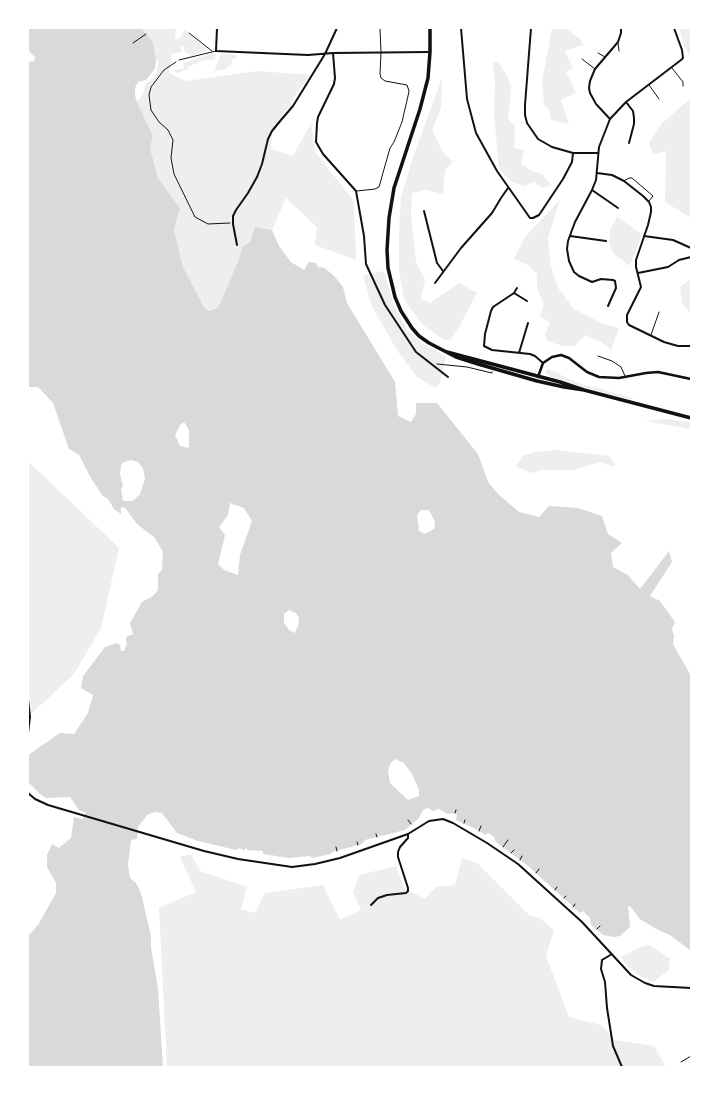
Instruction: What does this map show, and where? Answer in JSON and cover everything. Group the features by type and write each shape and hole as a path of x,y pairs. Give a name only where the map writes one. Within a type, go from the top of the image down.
{"main road":[{"path":"430,28 428,78 394,188 389,218 387,250 391,281 395,297 403,315 419,336 429,343 462,359 537,381 584,390 691,418"},
{"path":"446,352 451,352 539,376 584,390"}],"street":[{"path":"217,28 216,51 316,55 333,53 430,52"},
{"path":"237,245 233,224 236,210 257,177 262,164 265,148 272,131 293,106 325,54 337,28"},
{"path":"461,28 466,87 471,115 477,136 488,158 530,218 536,218 539,215 563,180 572,162 573,153"},
{"path":"531,28 524,115 527,123 538,139 552,147 573,153 597,153"},
{"path":"610,119 596,104 590,93 590,81 595,70 618,42 621,28"},
{"path":"608,306 616,288 615,281 601,279 592,282 574,272 568,261 567,249 570,236 574,222 592,190 597,173 597,153 610,119 626,102 683,58 682,50 674,28"},
{"path":"333,53 334,84 318,117 316,142 323,154 356,191 364,236 366,264 386,305 416,352 428,363 448,377"},
{"path":"626,102 633,111 634,118 629,143"},
{"path":"597,173 612,175 624,181 649,202 652,212 636,260 640,287 627,315 627,322 629,325 650,336 672,344 691,346"},
{"path":"435,283 443,271 492,213 500,198 508,188"},
{"path":"592,190 618,208"},
{"path":"424,211 437,263 443,271"},
{"path":"570,236 606,241"},
{"path":"644,236 673,240 691,248"},
{"path":"638,273 668,267 679,260 691,257"},
{"path":"516,288 514,293 494,307 491,311 484,343 487,349 535,356 543,364"},
{"path":"514,293 526,301"},
{"path":"519,353 528,323"},
{"path":"537,381 543,364 557,355 569,358 587,372 599,377 625,377 658,372 691,379"},
{"path":"28,700 30,717 28,733"},
{"path":"28,793 35,799 48,805 220,855 292,866 315,864 340,858 408,834 429,821 443,819 473,835 518,864 582,922 631,975 654,986 665,988 691,988"},
{"path":"371,905 382,896 406,893 408,891 398,858 398,852 400,847 408,838 408,834"},
{"path":"612,954 602,960 601,969 605,982 607,1008 613,1046 622,1067"}],"lane":[{"path":"356,191 375,189 379,187 390,148 402,122 409,91 407,85 385,81 381,78 380,28"},
{"path":"189,33 213,52"},
{"path":"618,42 619,52"},
{"path":"179,60 216,51"},
{"path":"598,53 606,58"},
{"path":"582,59 595,70"},
{"path":"671,67 683,82 683,86"},
{"path":"648,85 659,99"},
{"path":"624,181 632,178 653,196 649,202"},
{"path":"650,336 659,312"},
{"path":"598,356 612,361 621,367 625,377"},
{"path":"681,1062 691,1056"}],"path":[{"path":"133,43 146,34"},
{"path":"179,60 164,70 151,87 149,95 151,110 159,122 168,130 173,140 171,158 174,174 195,217 208,224 233,224"},
{"path":"428,363 492,373 493,369"},
{"path":"408,820 411,824"},
{"path":"479,831 481,826"},
{"path":"503,847 508,840"},
{"path":"511,853 514,850"},
{"path":"520,860 522,856"},
{"path":"536,873 539,869"},
{"path":"597,929 600,926"}],"shaded area":[{"path":"28,28 141,28 153,42 156,60 155,68 146,80 138,82 135,88 136,100 153,136 150,148 158,178 180,208 174,230 183,267 204,307 209,311 217,308 220,304 240,256 242,247 250,242 255,227 272,230 279,246 291,262 304,270 309,262 316,263 318,267 325,268 343,287 347,303 395,382 398,416 411,422 416,414 416,403 437,403 478,454 488,482 498,494 519,512 539,517 549,506 578,508 602,516 608,534 622,543 611,553 613,567 628,575 640,589 669,551 672,562 650,596 660,601 675,622 672,629 674,636 673,644 691,676 691,951 670,935 658,930 640,919 631,907 628,906 629,928 620,936 614,937 603,935 591,925 590,918 583,911 580,913 527,865 496,842 494,837 488,833 485,835 478,830 456,820 457,814 448,814 439,809 433,811 428,808 423,810 419,818 405,830 365,840 362,844 332,852 331,854 312,858 310,856 289,858 263,854 263,851 247,850 247,847 244,850 239,848 236,850 198,841 177,833 162,813 156,812 148,814 138,827 137,839 131,840 128,865 130,878 136,883 141,893 151,936 151,948 158,988 163,1067 28,1067 28,934 30,934 38,925 56,893 56,883 47,867 47,855 52,844 59,848 71,838 74,817 82,819 86,813 79,810 70,797 46,798 29,783 28,755 60,733 74,734 88,713 93,695 81,688 83,676 105,647 116,643 120,645 121,651 124,651 127,643 126,637 133,634 130,623 142,602 153,596 158,590 158,574 162,570 163,552 155,538 137,524 125,508 121,507 121,514 114,509 108,499 103,496 92,480 79,455 69,449 53,403 38,387 28,387 28,62 34,61 35,57 28,50","holes":["184,422 189,430 189,448 180,446 175,435 180,425","131,460 138,462 143,468 145,479 140,494 133,501 123,501 121,489 123,486 120,474 121,465 124,462","230,503 244,508 252,521 240,555 238,575 224,570 218,564 225,535 219,527 228,515","421,510 429,510 435,522 434,529 425,534 419,531 417,515","289,610 296,613 299,618 295,633 289,630 284,623 284,614","395,759 404,763 412,774 419,790 419,796 408,800 390,783 388,771 390,764"]},
{"path":"141,28 176,28 175,40 181,37 185,29 187,33 208,50 192,56 185,52 183,45 180,46 182,52 172,54 169,73 186,81 258,71 310,75 290,103 292,105 284,113 272,131 271,149 293,156 311,123 316,153 354,201 356,260 315,245 317,227 286,198 272,230 255,227 250,242 242,247 240,256 217,308 209,311 204,307 183,267 174,230 180,208 158,178 150,148 153,136 136,100 140,99 145,85 156,75 158,65 153,42"},
{"path":"552,28 567,28 581,40 583,45 565,51 573,68 566,72 576,93 561,100 569,124 551,120 549,109 544,105 542,82"},
{"path":"679,28 691,28 691,58 684,46"},
{"path":"213,53 216,54 215,59 206,60 188,67 188,69 177,73 175,72 175,70 184,69 183,63"},
{"path":"221,54 237,55 236,59 232,59 231,66 227,66 227,69 214,71"},
{"path":"498,61 508,78 511,88 508,119 515,125 514,148 524,150 521,164 532,171 542,174 551,185 542,188 534,182 523,186 510,181 499,168 494,115 495,84 493,63"},
{"path":"442,78 441,108 432,130 443,152 453,162 445,170 443,194 426,190 412,193 411,215 416,262 425,280 421,299 430,303 459,283 477,293 459,327 450,340 444,340 424,326 404,300 399,270 401,197 413,157"},
{"path":"691,98 691,218 665,202 666,151 653,154 649,143 662,123"},
{"path":"560,200 548,238 551,266 558,288 574,309 601,323 619,328 611,350 601,342 586,335 574,346 563,346 547,341 545,335 550,323 540,316 544,304 537,289 537,274 528,265 514,259 525,237"},
{"path":"617,217 642,234 630,266 613,253 609,243 610,230"},
{"path":"381,271 385,273 393,303 407,330 422,343 446,357 440,383 435,388 416,376 396,349 372,306 363,276"},
{"path":"691,279 691,313 682,304 680,287"},
{"path":"547,369 575,382 633,398 632,400 554,379 546,373"},
{"path":"665,419 691,422 691,429 645,421"},
{"path":"556,450 609,456 615,464 613,467 600,462 573,470 543,470 531,473 516,466 523,456 535,452"},
{"path":"28,461 119,548 101,628 74,674 28,717"},
{"path":"191,854 200,871 247,887 241,909 255,913 265,893 323,885 340,920 361,910 353,892 359,875 396,866 404,888 425,899 436,887 455,885 462,858 477,863 530,916 540,918 554,930 546,956 569,1017 601,1025 615,1040 654,1046 666,1067 167,1067 159,908 196,892 180,857"},
{"path":"650,945 670,959 669,970 653,982 640,976 627,966 621,957 641,947"}]}
